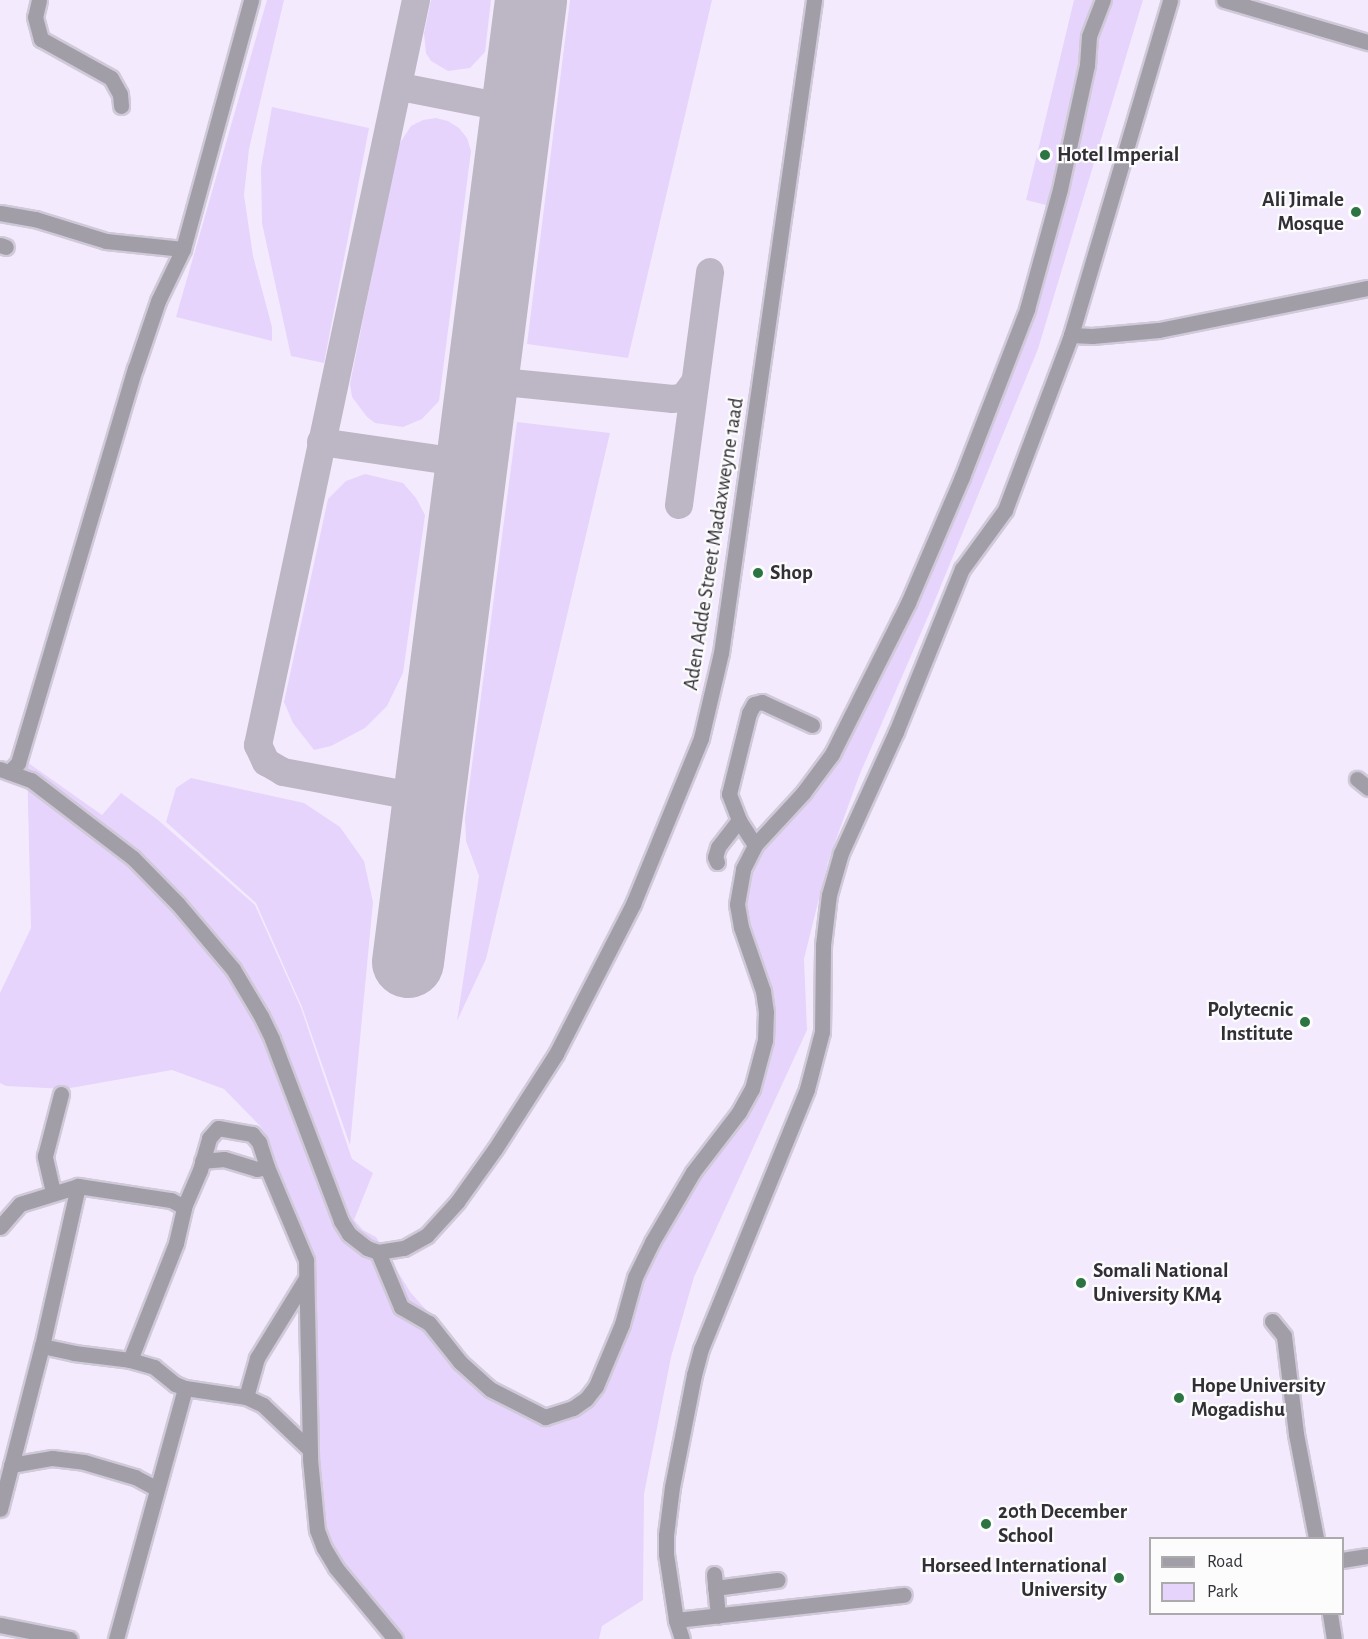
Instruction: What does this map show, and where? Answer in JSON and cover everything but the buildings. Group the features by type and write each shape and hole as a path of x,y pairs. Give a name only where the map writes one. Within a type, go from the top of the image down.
{"street":[{"path":"39,0 35,17 41,39 111,78 120,94 121,106"},
{"path":"5,770 18,762 135,369 158,301 183,249 251,0"},
{"name":"Aden Adde Street Madaxweyne 1aad","path":"378,1252 404,1248 427,1235 443,1219 495,1149 556,1054 633,904 701,738 721,653 814,0"},
{"path":"5,770 31,780 132,858 178,904 232,969 248,992 272,1039 341,1221 356,1241 378,1252 401,1307 429,1323 460,1362 490,1389 546,1417 561,1414 586,1399 604,1370 622,1324 635,1277 652,1242 707,1150 739,1112 753,1089 760,1065 766,1012 763,991 741,927 737,904 743,869 755,845 803,793 832,754 908,603 962,477 1027,309 1060,189 1084,80 1089,36 1103,0"},
{"path":"682,1639 676,1620 666,1554 666,1535 672,1487 694,1375 701,1349 807,1089 822,1032 823,945 829,895 841,853 896,732 962,568 1005,510 1071,335 1170,0"},
{"path":"1224,0 1368,42"},
{"path":"0,213 35,219 106,241 183,249"},
{"path":"1071,335 1092,336 1160,330 1368,288"},
{"path":"755,845 739,820 729,794 749,713 754,704 762,702 812,725"},
{"path":"717,862 715,857 718,846 739,820"},
{"path":"53,1192 45,1156 61,1094"},
{"path":"130,1359 176,1243 184,1207 213,1133 219,1128 241,1130 252,1134 259,1142 267,1167 306,1260 309,1449 317,1530 324,1548 358,1597 395,1639"},
{"path":"202,1161 224,1159 257,1169 267,1167"},
{"path":"0,1509 2,1491 42,1346 78,1186"},
{"path":"0,1227 20,1204 78,1186 171,1200 184,1207"},
{"path":"246,1397 257,1358 305,1280"},
{"path":"1272,1321 1284,1336 1296,1434 1316,1537"},
{"path":"42,1346 75,1353 130,1359 154,1367 175,1384 185,1388 246,1397 263,1405 309,1449"},
{"path":"116,1639 185,1388"},
{"path":"10,1465 52,1458 84,1462 135,1476 156,1488"},
{"path":"1344,1560 1368,1556"},
{"path":"718,1616 715,1581 777,1580"},
{"path":"676,1620 904,1594"},
{"path":"1330,1615 1334,1639"},
{"path":"0,1625 70,1639"}],"green space":[{"path":"267,0 284,0 249,149 244,195 253,256 272,327 272,341 176,317"},
{"path":"431,0 491,0 485,52 470,68 448,71 431,61 426,53 424,33"},
{"path":"570,0 712,0 628,358 527,344"},
{"path":"1074,0 1143,0 1038,349 933,605 859,776 828,862 804,959 807,1030 694,1277 671,1357 644,1494 643,1600 602,1626 599,1639 399,1639 322,1542 305,1254 261,1127 224,1089 172,1070 65,1089 6,1086 0,1083 0,993 31,928 27,762 102,815 121,793 158,820 255,905 301,1008 352,1159 373,1173 354,1220 363,1230 376,1237 411,1293 488,1379 549,1413 583,1394 659,1225 735,1114 765,1022 735,912 752,846 819,771 919,573 1022,298 1046,205 1026,200"},
{"path":"272,107 369,128 324,363 291,356 262,223 261,168"},
{"path":"436,118 448,121 459,128 467,138 471,151 439,401 422,419 403,427 375,423 367,417 352,397 350,384 398,146 411,126 423,120"},
{"path":"517,422 610,433 486,959 457,1021 479,876 466,841 465,818"},
{"path":"365,474 403,483 416,498 425,515 403,673 387,706 365,728 331,746 314,750 293,723 284,702 328,499 346,481"},
{"path":"191,778 304,803 340,827 364,861 373,902 350,1145 302,1007 256,903 166,822 176,788"}],"taxiway":[{"path":"416,0 258,745 266,762 283,772 429,799"},
{"path":"411,89 517,110"},
{"path":"679,505 710,272"},
{"path":"483,380 673,399 684,397 695,382"},
{"path":"321,442 472,464"}],"runway":[{"path":"408,962 531,0"}],"place":[{"name":"Hotel Imperial","path":"1045,155"},
{"name":"Ali Jimale Mosque","path":"1356,212"},
{"name":"Shop","path":"758,573"},
{"name":"Polytecnic Institute","path":"1305,1022"},
{"name":"Somali National University KM4","path":"1081,1283"},
{"name":"Hope University Mogadishu","path":"1179,1398"},
{"name":"20th December School","path":"986,1524"},
{"name":"Horseed International University","path":"1119,1578"}]}
